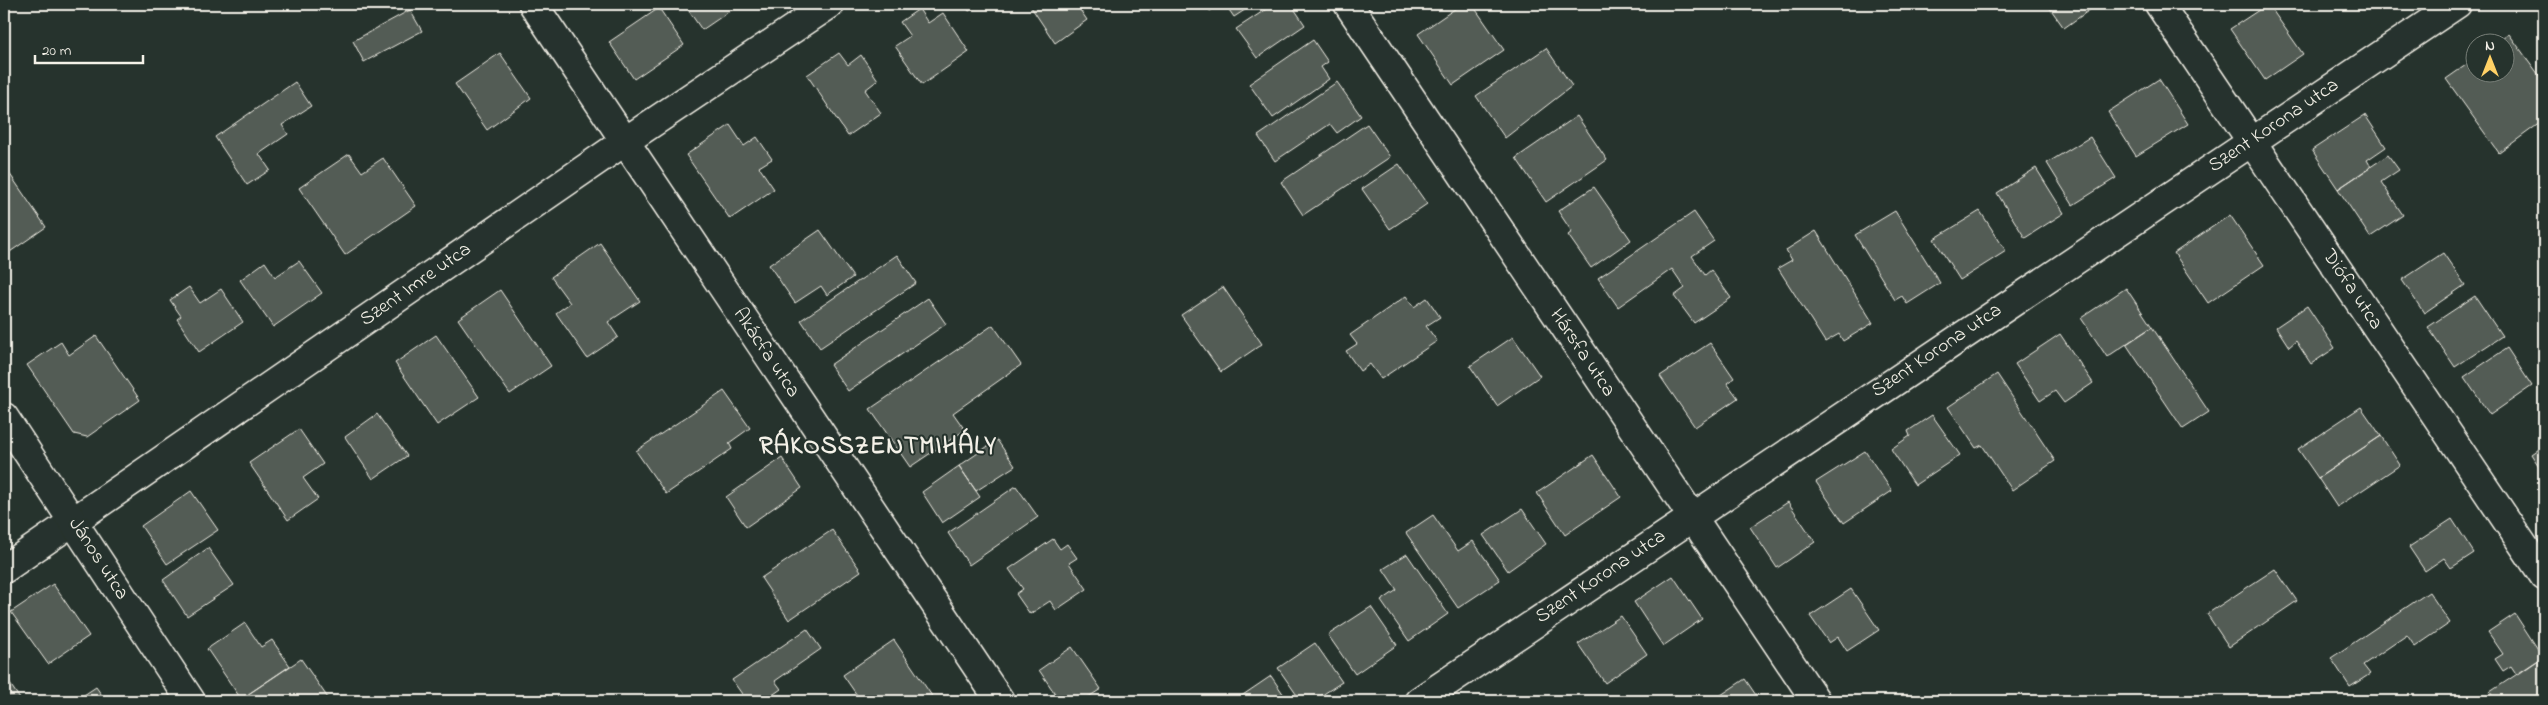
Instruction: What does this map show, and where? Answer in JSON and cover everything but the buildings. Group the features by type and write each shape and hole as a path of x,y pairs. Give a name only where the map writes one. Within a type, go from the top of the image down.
{"street":[{"name":"Akácfa utca","path":"534,4 624,142 1000,701"},
{"name":"Szent Imre utca","path":"4,569 624,142 830,4"},
{"name":"Hársfa utca","path":"1348,4 1816,701"},
{"name":"Diófa utca","path":"2159,4 2544,576"},
{"name":"Szent Korona utca","path":"1419,701 1691,516 2457,4"},
{"name":"János utca","path":"4,418 192,701"}],"district":[{"name":"RÁKOSSZENTMIHÁLY","path":"878,447"}]}
